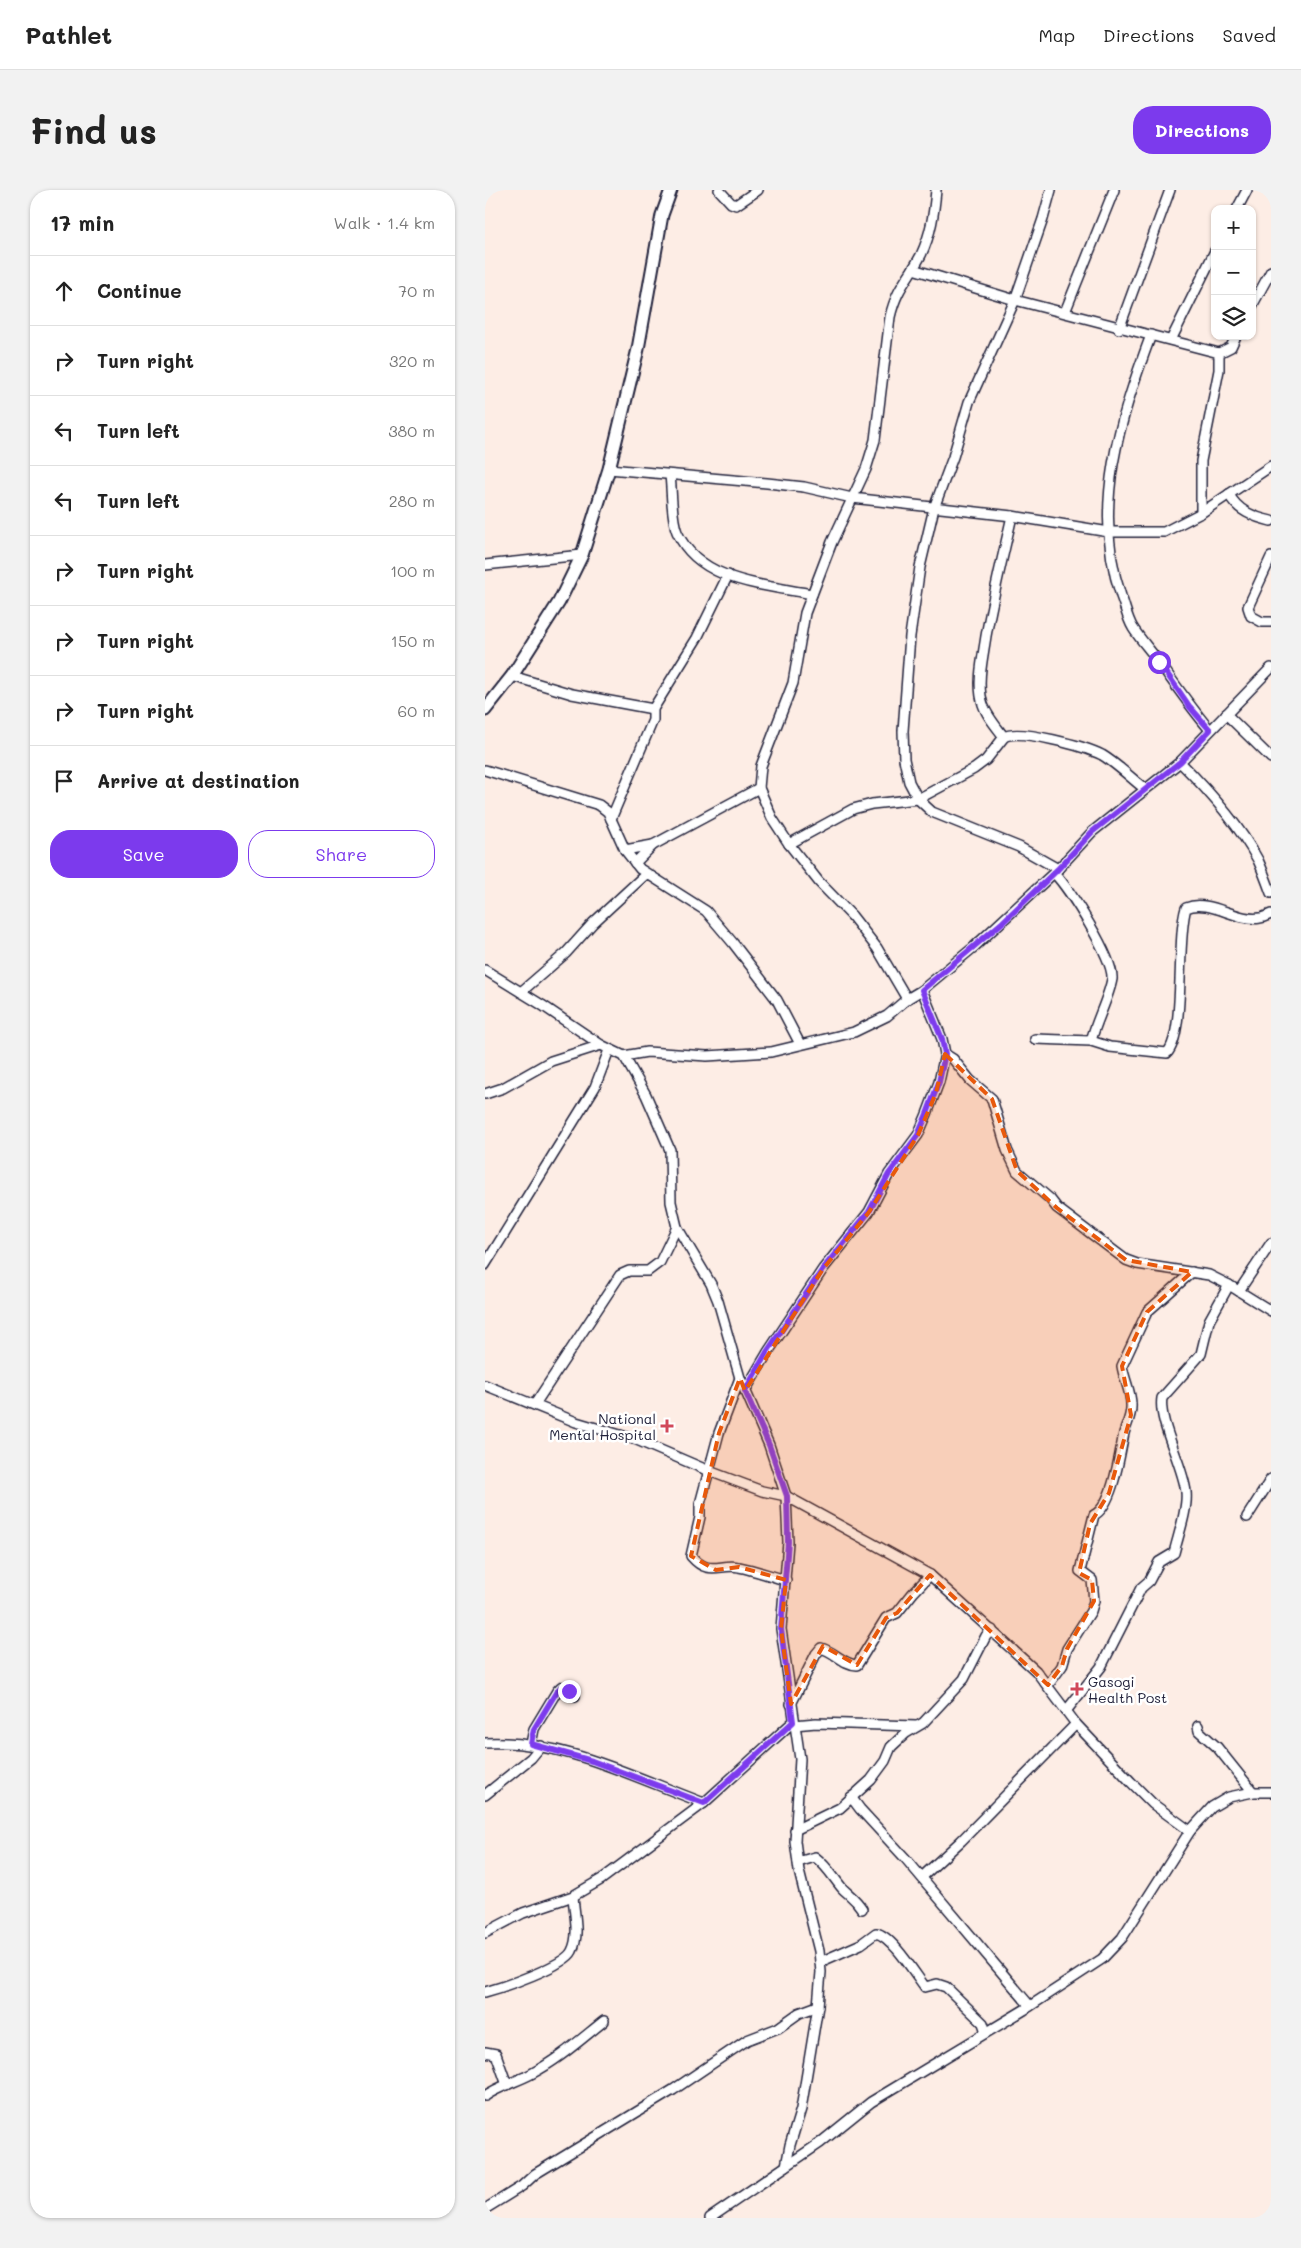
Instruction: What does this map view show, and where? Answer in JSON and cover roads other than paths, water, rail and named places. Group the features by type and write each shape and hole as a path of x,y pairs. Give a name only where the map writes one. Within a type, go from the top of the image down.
{"street":[{"path":"485,710 512,676 559,602 582,554 609,469 638,350 662,215 671,190"},
{"path":"719,190 731,203 736,205 758,190"},
{"path":"907,1000 877,948 852,916 819,882 789,844 772,818 759,788 761,766 793,683 805,613 851,498 866,469 875,440 890,317 894,299 927,242 932,225 936,190"},
{"path":"1051,190 1015,300 969,402 953,457 933,508 920,566 913,619 903,731 904,759 909,782 918,799 933,812 1019,846 1056,871 1078,902 1109,964 1112,977 1091,1041"},
{"path":"1065,312 1114,190"},
{"path":"1119,329 1170,190"},
{"path":"1239,205 1247,190"},
{"path":"1171,340 1211,259"},
{"path":"913,269 1119,329 1151,335 1219,353 1231,348 1234,340"},
{"path":"1256,299 1271,271"},
{"path":"1151,335 1131,388 1112,467 1107,524 1112,561 1118,587 1132,627 1189,706 1210,730"},
{"path":"1201,513 1201,461 1219,370 1219,353"},
{"path":"609,469 803,487 851,498 1012,516 1109,532 1164,532 1201,513 1271,466"},
{"path":"670,475 677,530 687,551 696,560 728,575 812,594"},
{"path":"1229,494 1233,504 1239,509 1271,521"},
{"path":"1004,737 985,710 981,700 980,686 981,665 992,601 1012,516"},
{"path":"485,565 582,554"},
{"path":"1271,557 1248,607 1251,616 1262,622 1271,622"},
{"path":"611,819 653,720 653,709 684,655 697,638 728,575"},
{"path":"485,970 605,1048 624,1056 647,1052 707,1056 771,1052 854,1032 887,1016 922,990 1003,922 1056,871 1092,832 1180,762 1271,668"},
{"path":"512,676 572,694 653,709"},
{"path":"1226,714 1271,758"},
{"path":"789,844 853,809 872,804 918,799 974,769 986,760 1004,737 1008,735 1021,734 1062,742 1102,755 1145,789"},
{"path":"1180,762 1214,797 1235,826 1258,860 1271,893"},
{"path":"485,770 599,805 608,812 625,850 635,863 646,874 705,911 777,1000 800,1044"},
{"path":"635,863 653,845 759,788"},
{"path":"625,850 653,845"},
{"path":"521,992 566,953 593,923 646,874"},
{"path":"1035,1039 1091,1041 1110,1047 1167,1053 1171,1048 1177,1024 1184,914 1186,908 1192,906 1208,907 1248,918 1260,918 1271,914"},
{"path":"745,1391 767,1352 823,1269 869,1212 889,1174 918,1135 936,1092 945,1054 942,1039 922,990"},
{"path":"485,1094 503,1088 551,1061 605,1048"},
{"path":"485,1265 595,1087 605,1048"},
{"path":"945,1054 953,1059 971,1080 992,1099 1007,1150 1017,1171 1050,1199 1057,1208 1126,1260 1137,1264 1209,1275 1271,1311"},
{"path":"624,1056 646,1095 670,1150 671,1202 677,1227 711,1284 718,1301 740,1378 769,1445 787,1496 788,1542 781,1629 799,1759 795,1830 798,1862 815,1927 820,1962 818,2006 801,2109 786,2166"},
{"path":"535,1404 620,1275 629,1271 648,1272 660,1262 677,1227"},
{"path":"1239,1291 1271,1243"},
{"path":"1048,1685 1062,1666 1067,1649 1079,1631 1094,1601 1093,1580 1080,1571 1090,1524 1094,1515 1099,1513 1104,1505 1109,1493 1131,1414 1131,1401 1122,1366 1147,1312 1191,1272"},
{"path":"1066,1711 1101,1667 1141,1588 1149,1581 1159,1562 1173,1553 1186,1504 1186,1494 1177,1455 1163,1412 1162,1398 1201,1354 1209,1321 1229,1285"},
{"path":"740,1378 719,1433 700,1504 700,1517 691,1556 696,1561 716,1570 729,1566 739,1567 785,1580"},
{"path":"485,1385 576,1422 637,1440 709,1471 762,1491 787,1496 930,1575 1036,1671 1075,1724 1153,1804 1190,1831"},
{"path":"1247,1517 1271,1479"},
{"path":"791,1704 815,1654 821,1648 828,1649 852,1665 857,1665 886,1618 897,1613 930,1575"},
{"path":"795,1830 840,1808 878,1772 891,1748 916,1726 923,1723 964,1679 992,1630"},
{"path":"531,1744 534,1729 557,1691 561,1687 575,1696"},
{"path":"485,1933 523,1913 573,1896 632,1858 704,1803 794,1723 916,1726"},
{"path":"921,1877 961,1841 1075,1724"},
{"path":"1198,1726 1199,1731 1217,1747 1253,1792"},
{"path":"485,1743 511,1741 541,1746 592,1761 704,1803"},
{"path":"485,1795 531,1758 541,1746"},
{"path":"711,2218 820,2144 871,2102 1029,2006 1102,1959 1122,1938 1190,1831 1213,1807 1229,1797 1253,1792 1271,1792"},
{"path":"851,1798 921,1877 1029,2006"},
{"path":"798,1862 815,1857 829,1869 842,1888 852,1896 862,1909"},
{"path":"485,1992 530,1976 569,1957 573,1950 576,1936 573,1896"},
{"path":"820,1962 848,1951 876,1933 881,1934 892,1944 925,1988 937,1984 946,1987 983,2023 986,2032"},
{"path":"485,2209 522,2186 535,2174 673,2090 747,2040 778,2028 799,2013 818,2006"},
{"path":"485,2096 547,2065 604,2021"},
{"path":"485,2052 496,2054 507,2085"}],"place":[{"name":"National Mental Hospital","path":"667,1426"},
{"name":"Gasogi Health Post","path":"1077,1689"}]}
